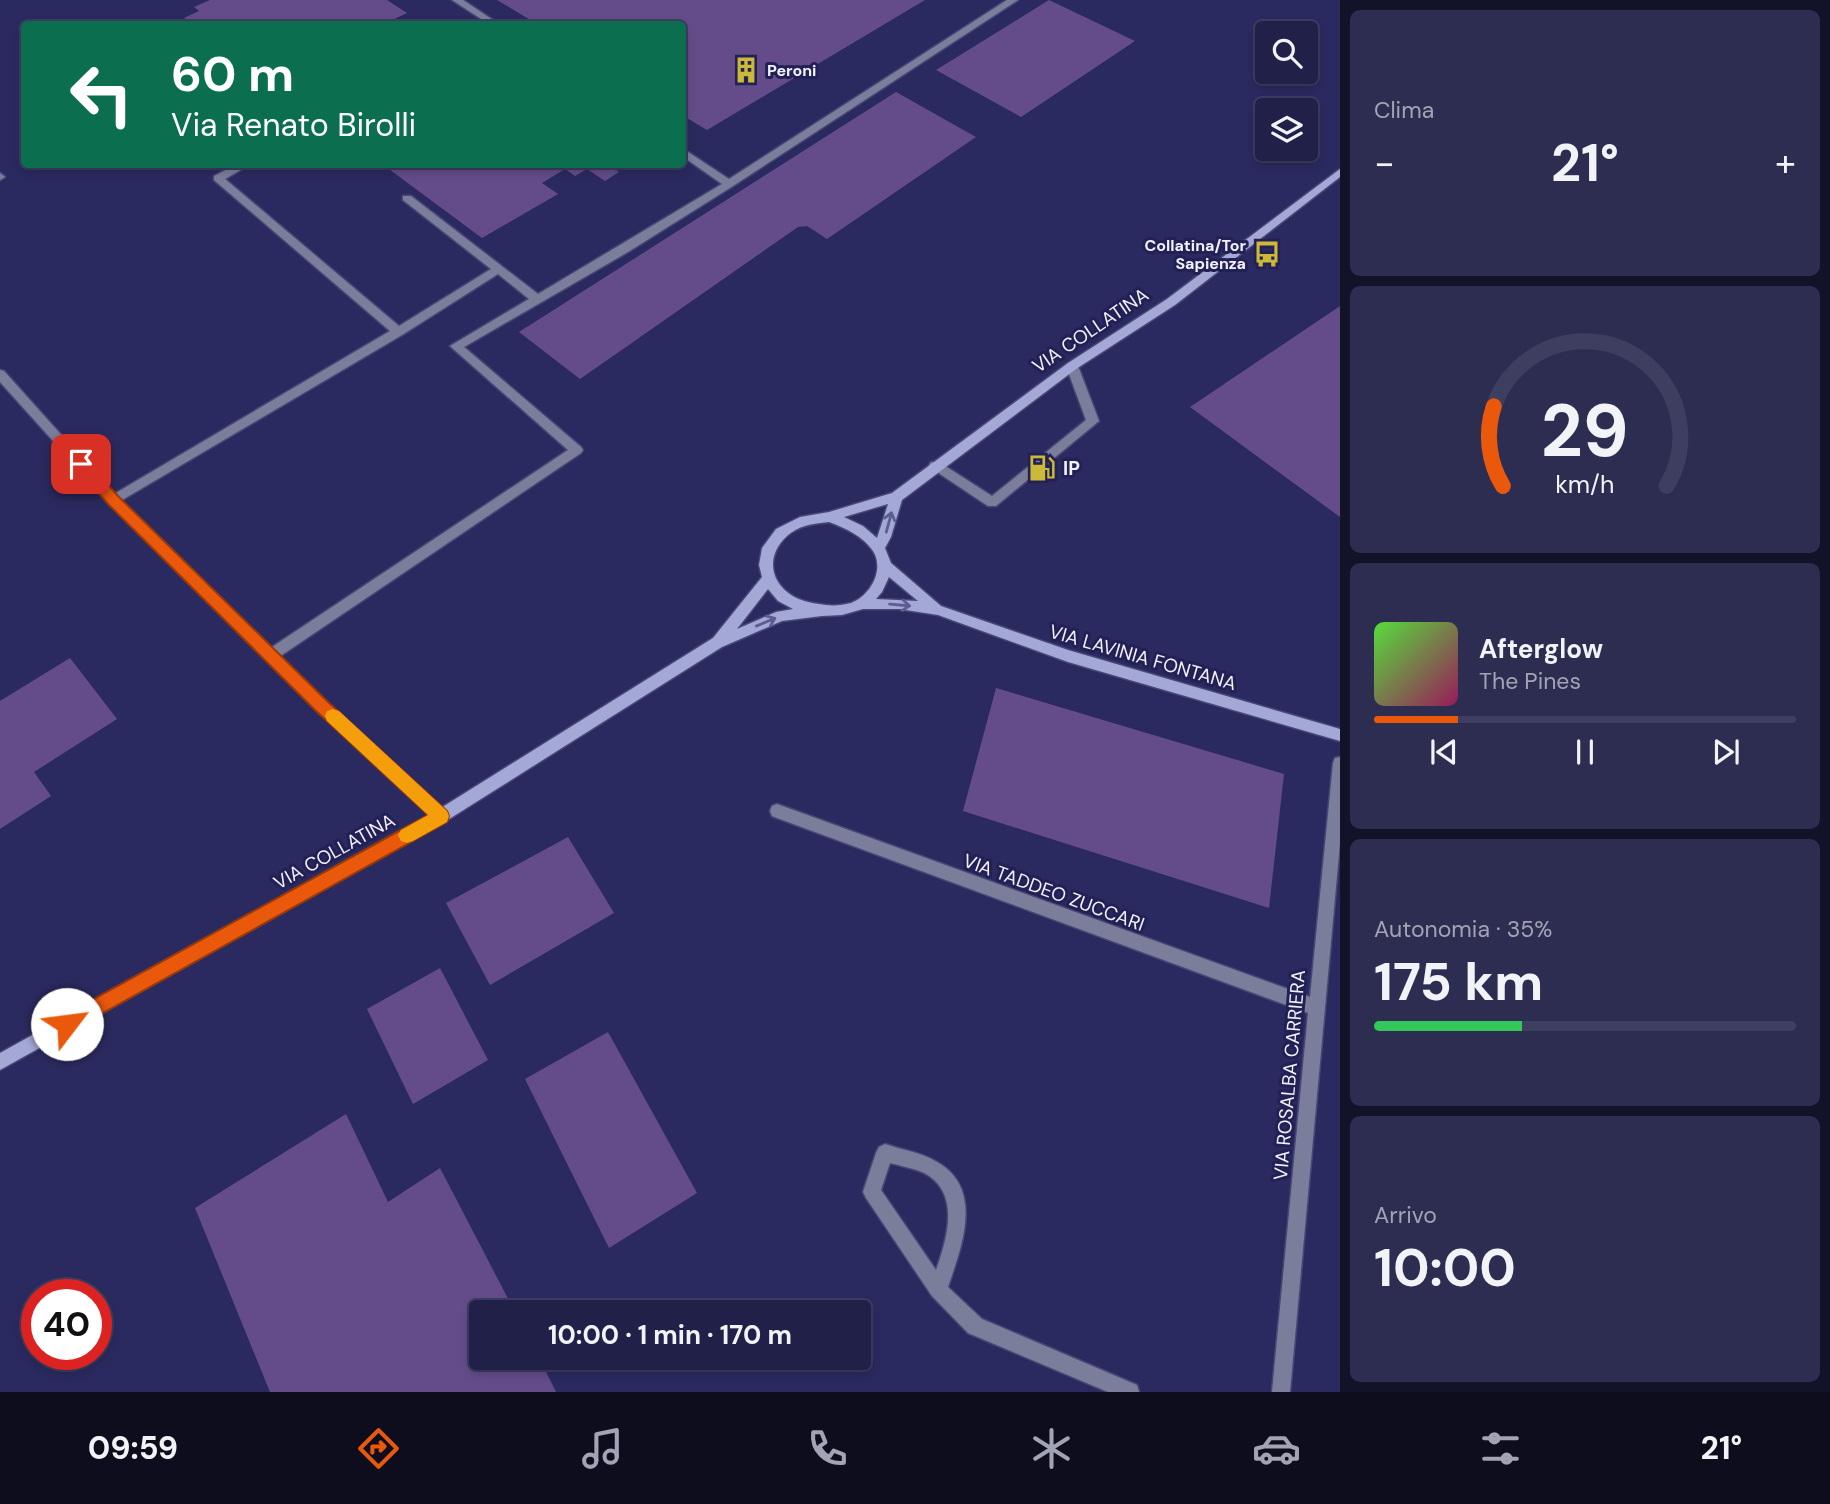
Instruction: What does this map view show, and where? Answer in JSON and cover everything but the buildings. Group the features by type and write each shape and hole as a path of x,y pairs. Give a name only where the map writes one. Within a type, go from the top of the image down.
{"street":[{"path":"457,0 489,21"},
{"path":"271,655 577,450 456,346 729,184 1013,0"},
{"path":"686,154 729,184"},
{"path":"238,168 218,178 398,332"},
{"name":"VIA COLLATINA","path":"829,517 896,497 935,465 1072,366 1171,302 1340,172"},
{"path":"407,198 537,299"},
{"path":"113,500 398,332 498,269"},
{"path":"935,465 992,503 1093,421 1072,366"},
{"path":"0,374 113,500 441,816"},
{"path":"879,546 885,537 896,497"},
{"path":"829,517 861,529 879,546 885,566 879,587 862,604 840,611 819,611 792,602 779,594 768,579 765,557 769,544 794,524 808,518 829,517"},
{"name":"VIA LAVINIA FONTANA","path":"885,566 938,610"},
{"name":"VIA COLLATINA","path":"717,643 768,579"},
{"name":"VIA LAVINIA FONTANA","path":"862,604 899,604 938,610 1068,656 1340,735"},
{"name":"VIA COLLATINA","path":"0,1062 441,816 717,643 781,616 819,611"},
{"name":"VIA ROSALBA CARRIERA","path":"1281,1392 1340,763"},
{"name":"VIA TADDEO ZUCCARI","path":"777,811 1317,1008"},
{"path":"938,1290 960,1222 953,1191 935,1170 885,1153 872,1192 938,1290 975,1326 1130,1392"}],"slow traffic":[{"path":"333,716 441,816 407,835"}],"place":[{"name":"Peroni","path":"746,70"},
{"name":"Collatina/Tor Sapienza","path":"1267,254"},
{"name":"IP","path":"1042,468"}],"route":[{"path":"67,1024 441,816 321,706 113,500 81,464"}]}
